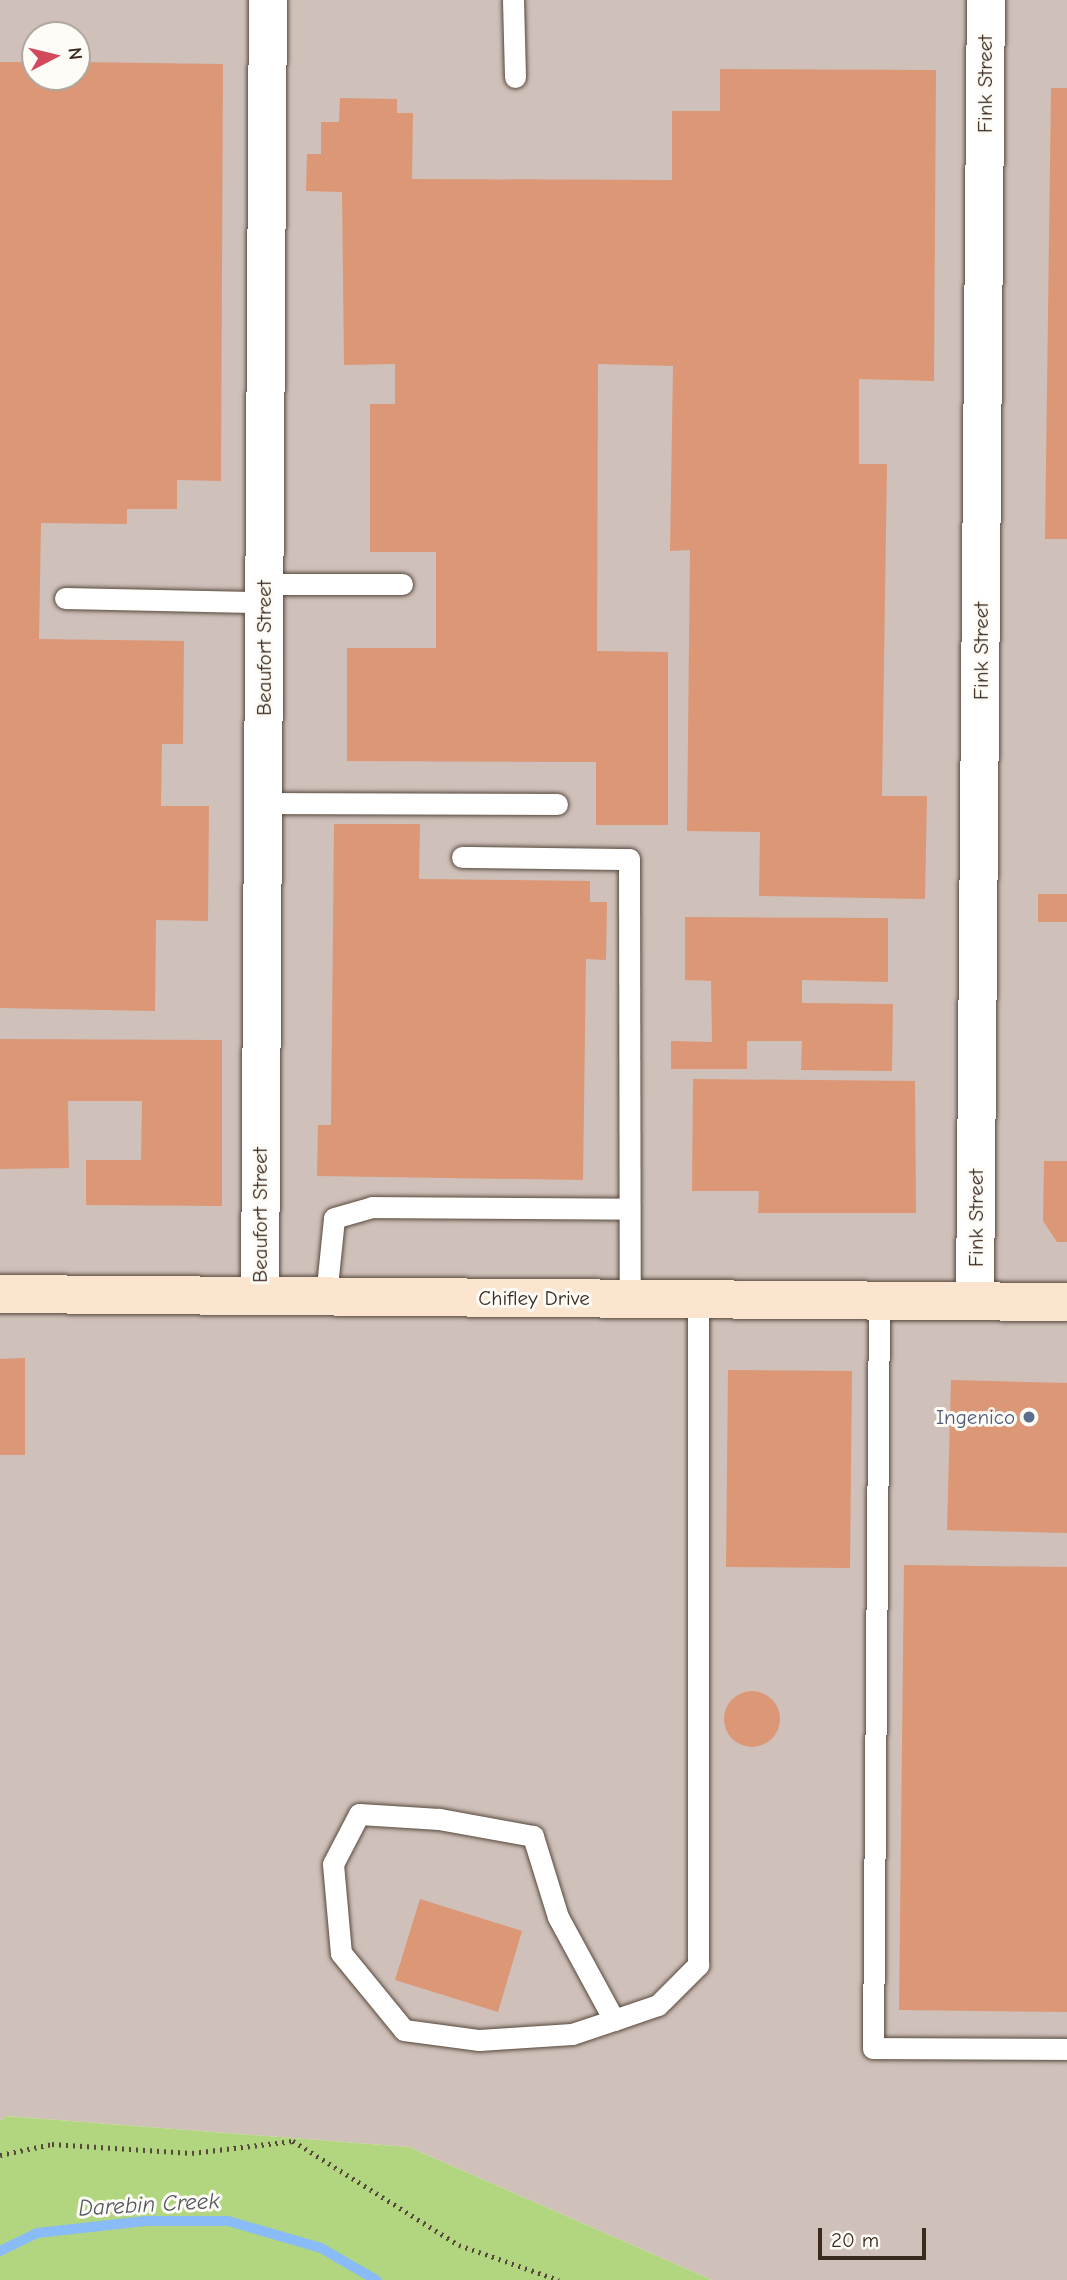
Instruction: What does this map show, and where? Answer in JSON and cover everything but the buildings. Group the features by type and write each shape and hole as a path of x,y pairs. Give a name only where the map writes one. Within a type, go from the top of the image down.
{"street":[{"name":"Beaufort Street","path":"260,1296 268,0"},
{"name":"Fink Street","path":"975,1301 986,0"},
{"name":"Chifley Drive","path":"0,1294 1067,1302"}],"lane":[{"path":"513,0 515,78"},
{"path":"65,598 264,593 402,584"},
{"path":"263,803 557,804"},
{"path":"463,857 629,859 630,1299"},
{"path":"326,1296 334,1218 372,1208 628,1209"},
{"path":"614,2020 558,1917 533,1836 439,1819 359,1814 333,1864 341,1953 404,2030 479,2040 572,2034 614,2020 658,2005 698,1965 698,1299"},
{"path":"879,1301 873,2048 1067,2049"}],"path":[{"path":"0,2155 51,2144 192,2153 293,2141 459,2245 559,2280"}],"shaded area":[{"path":"0,0 1067,0 1067,2280 712,2280 409,2147 6,2116 0,2121"}],"green space":[{"path":"6,2116 409,2147 712,2280 0,2280 0,2121"}],"waterway":[{"name":"Darebin Creek","path":"0,2251 37,2233 145,2221 228,2221 321,2248 376,2280"}],"place":[{"name":"Ingenico","path":"1029,1417"}]}
